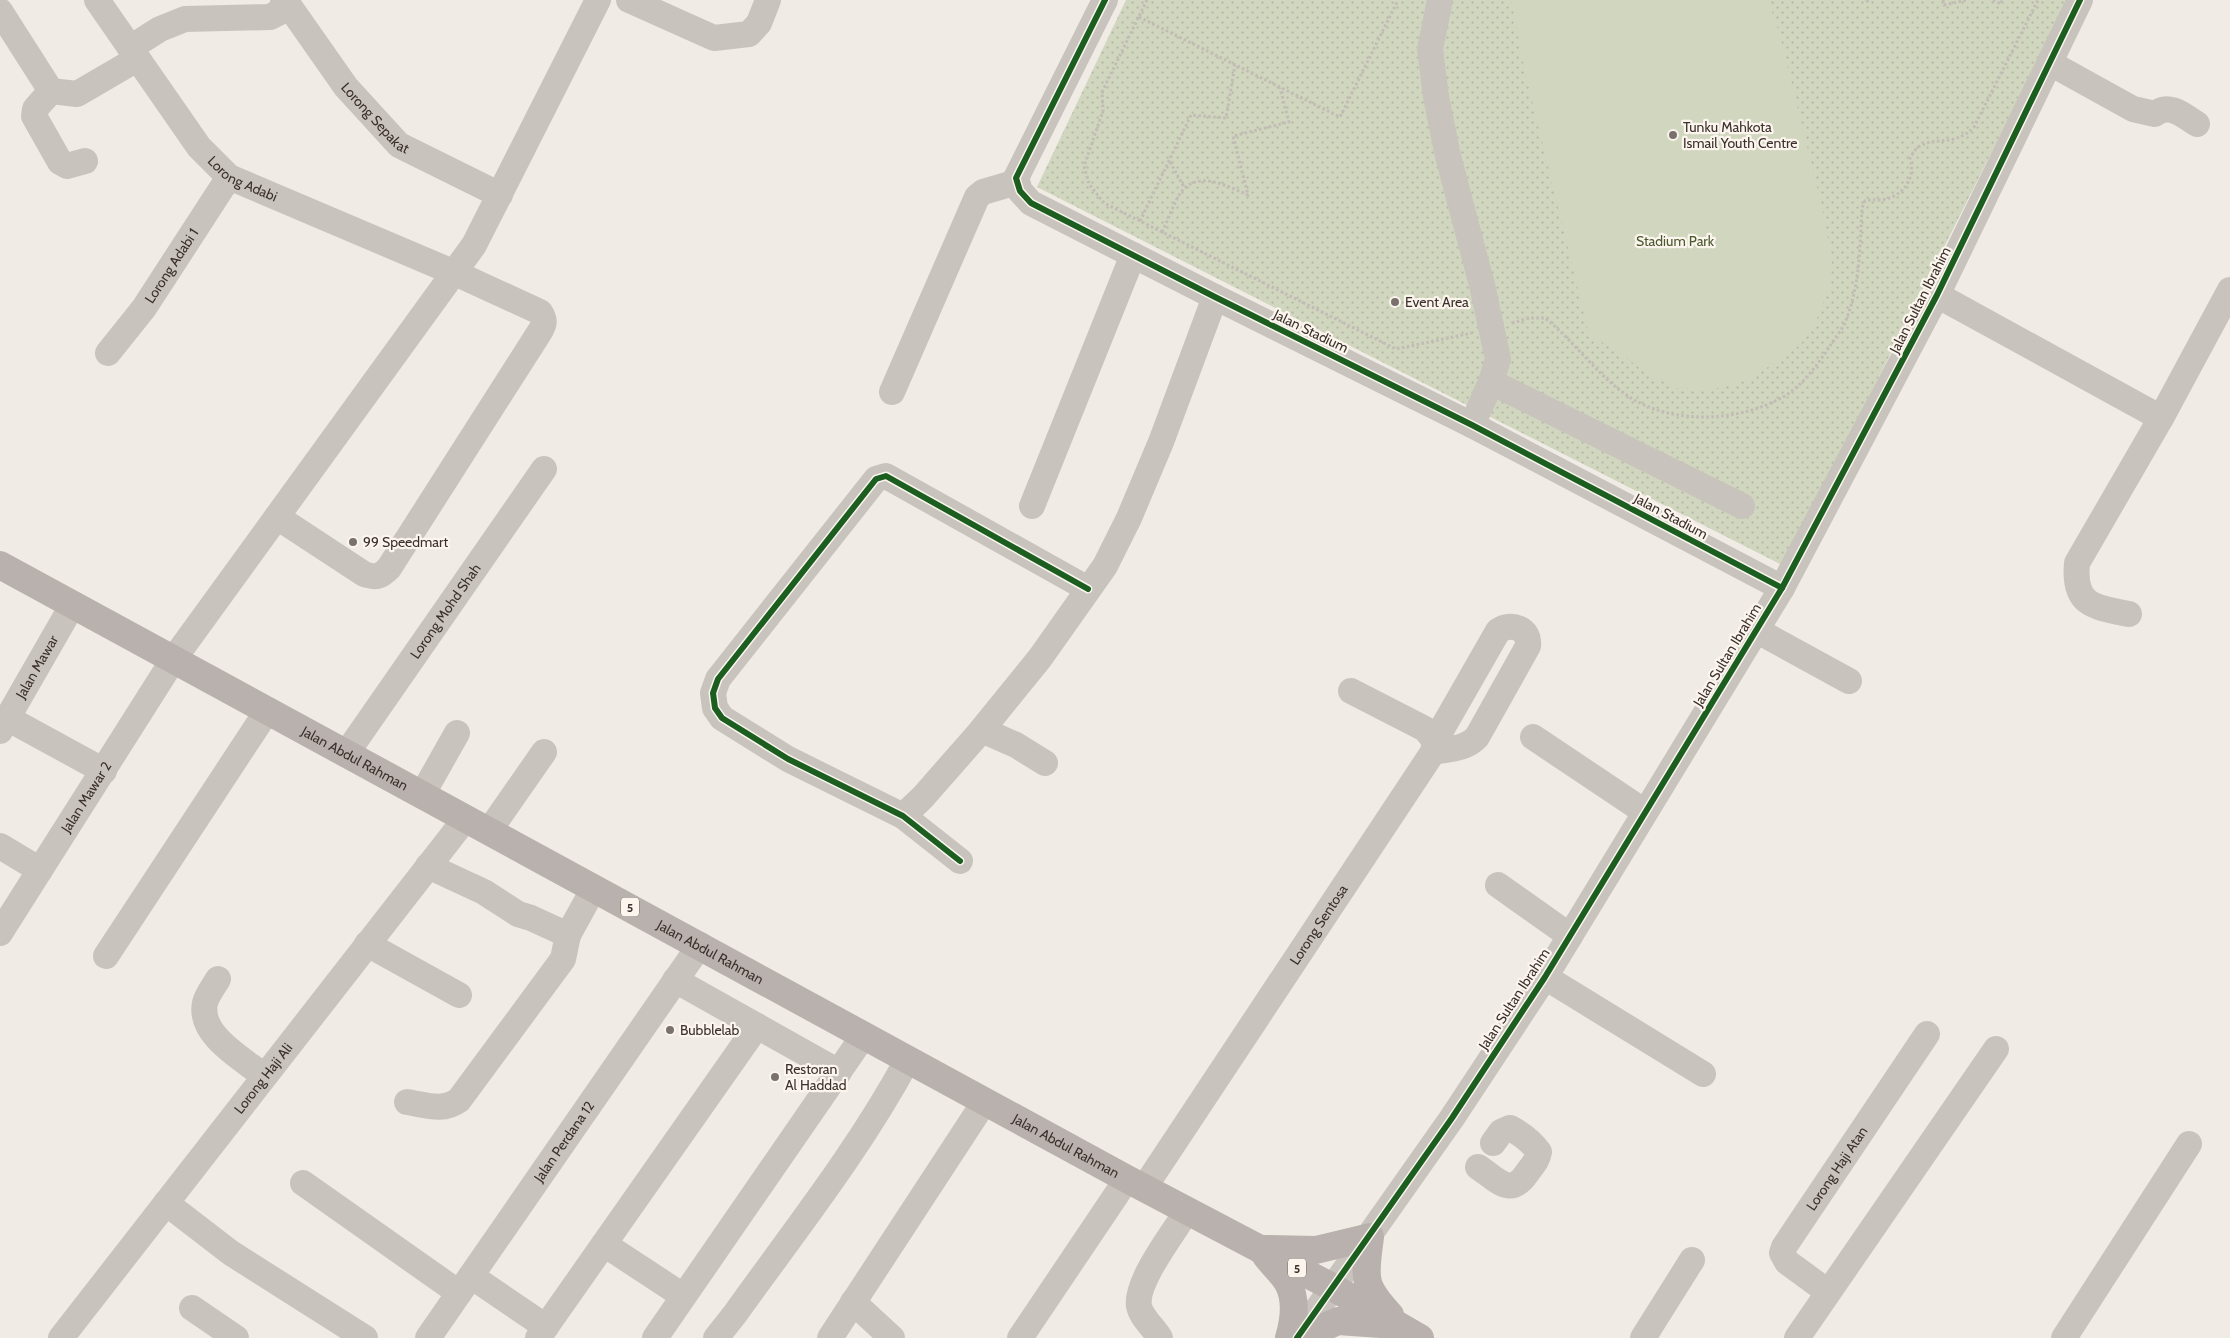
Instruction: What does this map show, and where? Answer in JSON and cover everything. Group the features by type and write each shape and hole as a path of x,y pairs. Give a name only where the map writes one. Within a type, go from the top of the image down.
{"main road":[{"name":"Jalan Abdul Rahman","path":"0,565 700,945 1135,1184 1334,1288 1409,1332"},
{"path":"1260,1249 1316,1250 1370,1237 1366,1280 1369,1290 1409,1332"},
{"path":"1260,1249 1289,1284 1294,1321 1289,1338"},
{"path":"1307,1338 1338,1321 1409,1332"}],"street":[{"name":"Lorong Adabi","path":"97,0 199,148 230,177 455,273 540,312 544,318 544,325 389,568 382,576 375,578 364,574 277,517"},
{"path":"0,10 51,90 77,94 134,53 160,29 185,19 270,17 280,12 284,0"},
{"name":"Lorong Sepakat","path":"284,0 346,87 400,145 500,195"},
{"name":"Jalan Mawar 2","path":"0,933 173,660 455,273 474,244 598,0"},
{"path":"629,0 714,38 749,34 759,22 768,0"},
{"path":"892,392 977,198 983,192 1018,182 1016,178 1105,0"},
{"path":"1440,0 1430,49 1436,97 1448,156 1498,359 1491,382 1472,424"},
{"name":"Jalan Sultan Ibrahim","path":"1297,1338 1370,1237 1452,1118 1544,977 1782,588 1937,295 2080,0"},
{"path":"2050,63 2133,109 2155,114 2161,109 2166,108 2197,124"},
{"path":"51,90 35,109 34,116 60,162 67,166 85,161"},
{"name":"Lorong Adabi 1","path":"108,353 144,308 230,177"},
{"name":"Jalan Stadium","path":"1018,182 1020,191 1031,203 1214,297 1472,424 1782,588"},
{"path":"1032,506 1133,255"},
{"path":"2129,614 2101,609 2084,600 2075,580 2077,563 2161,418 2230,290"},
{"path":"1937,295 2161,418"},
{"path":"903,816 923,797 982,730 1040,658 1105,566 1129,518 1161,442 1214,297"},
{"path":"1491,382 1742,506"},
{"name":"Lorong Mohd Shah","path":"346,754 544,469"},
{"path":"960,862 903,816 788,759 722,718 715,708 713,693 718,679 876,479 886,476 1088,589"},
{"name":"Jalan Mawar","path":"4,724 73,604"},
{"path":"1756,630 1849,681"},
{"name":"Lorong Sentosa","path":"1020,1338 1135,1184 1434,746 1425,729 1351,691"},
{"path":"106,956 267,711"},
{"path":"4,724 104,770"},
{"path":"982,730 1016,745 1044,763"},
{"path":"422,795 457,733"},
{"path":"1533,736 1645,812"},
{"path":"490,831 544,752"},
{"name":"Lorong Haji Ali","path":"61,1338 466,818"},
{"path":"0,846 40,870"},
{"path":"428,866 484,892 518,914 568,935"},
{"path":"1498,885 1570,936"},
{"path":"408,1102 444,1108 451,1107 459,1100 562,959 568,935 594,888"},
{"path":"367,944 459,995"},
{"name":"Jalan Perdana 12","path":"428,1338 700,945"},
{"path":"1544,977 1703,1074"},
{"path":"218,979 205,1002 204,1020 207,1027 214,1036 264,1076"},
{"path":"674,980 838,1072"},
{"path":"303,1183 542,1332 757,1026"},
{"name":"Lorong Haji Atan","path":"1828,1292 1787,1262 1782,1253 1784,1247 1927,1034"},
{"path":"655,1338 682,1296 864,1035"},
{"path":"1797,1338 1996,1049"},
{"path":"716,1338 852,1153 885,1102 908,1059"},
{"path":"830,1338 985,1101"},
{"path":"1478,1167 1505,1186 1514,1187 1521,1183 1538,1158 1539,1152 1537,1148 1522,1134 1510,1128 1502,1132 1493,1143"},
{"path":"2064,1338 2189,1144"},
{"path":"166,1202 231,1253 365,1338"},
{"path":"1160,1338 1139,1308 1139,1297 1144,1280 1187,1211"},
{"path":"604,1244 682,1296"},
{"path":"1643,1338 1692,1260"},
{"path":"854,1302 892,1338"},
{"path":"192,1308 236,1338"}],"path":[{"path":"1147,0 1102,92 1103,111 1084,166 1090,184 1104,203 1396,349 1492,329 1529,318 1544,318 1612,382 1637,401 1662,412 1686,417 1752,411 1782,398 1805,380 1846,322 1856,286 1862,208 1865,201 1889,198 1899,194 1905,188 1913,168 1910,158 1917,148 1927,144 1954,140 1966,136 1974,127 2038,0"},
{"path":"1138,17 1340,117 1398,0"},
{"path":"1943,0 1944,5 1967,0"},
{"path":"1993,0 2000,4 2002,0"},
{"path":"1140,221 1191,115 1226,118 1235,65"},
{"path":"1162,232 1184,187 1201,180 1214,180 1248,195 1233,136 1289,122 1280,87"},
{"path":"1169,161 1184,187"}],"green space":[{"name":"Stadium Park","path":"1126,0 2068,0 1784,566 1037,187"},
{"name":"Tunku Mahkota Ismail Youth Centre","path":"1511,0 1768,0 1780,35 1821,203 1832,260 1831,283 1815,324 1800,345 1749,380 1709,390 1677,388 1647,374 1618,351 1589,335 1524,67"}],"cycle path":[{"path":"1105,0 1016,178 1020,191 1031,203 1472,425 1782,588"},
{"path":"1297,1338 1452,1118 1545,977 1782,588 1937,295 2080,0"},
{"path":"960,861 903,816 788,759 722,718 715,708 713,693 718,679 876,479 886,476 1088,589"}],"place":[{"name":"Tunku Mahkota Ismail Youth Centre","path":"1673,135"},
{"name":"Event Area","path":"1395,302"},
{"name":"99 Speedmart","path":"353,542"},
{"name":"Bubblelab","path":"670,1030"},
{"name":"Restoran Al Haddad","path":"775,1077"}]}
